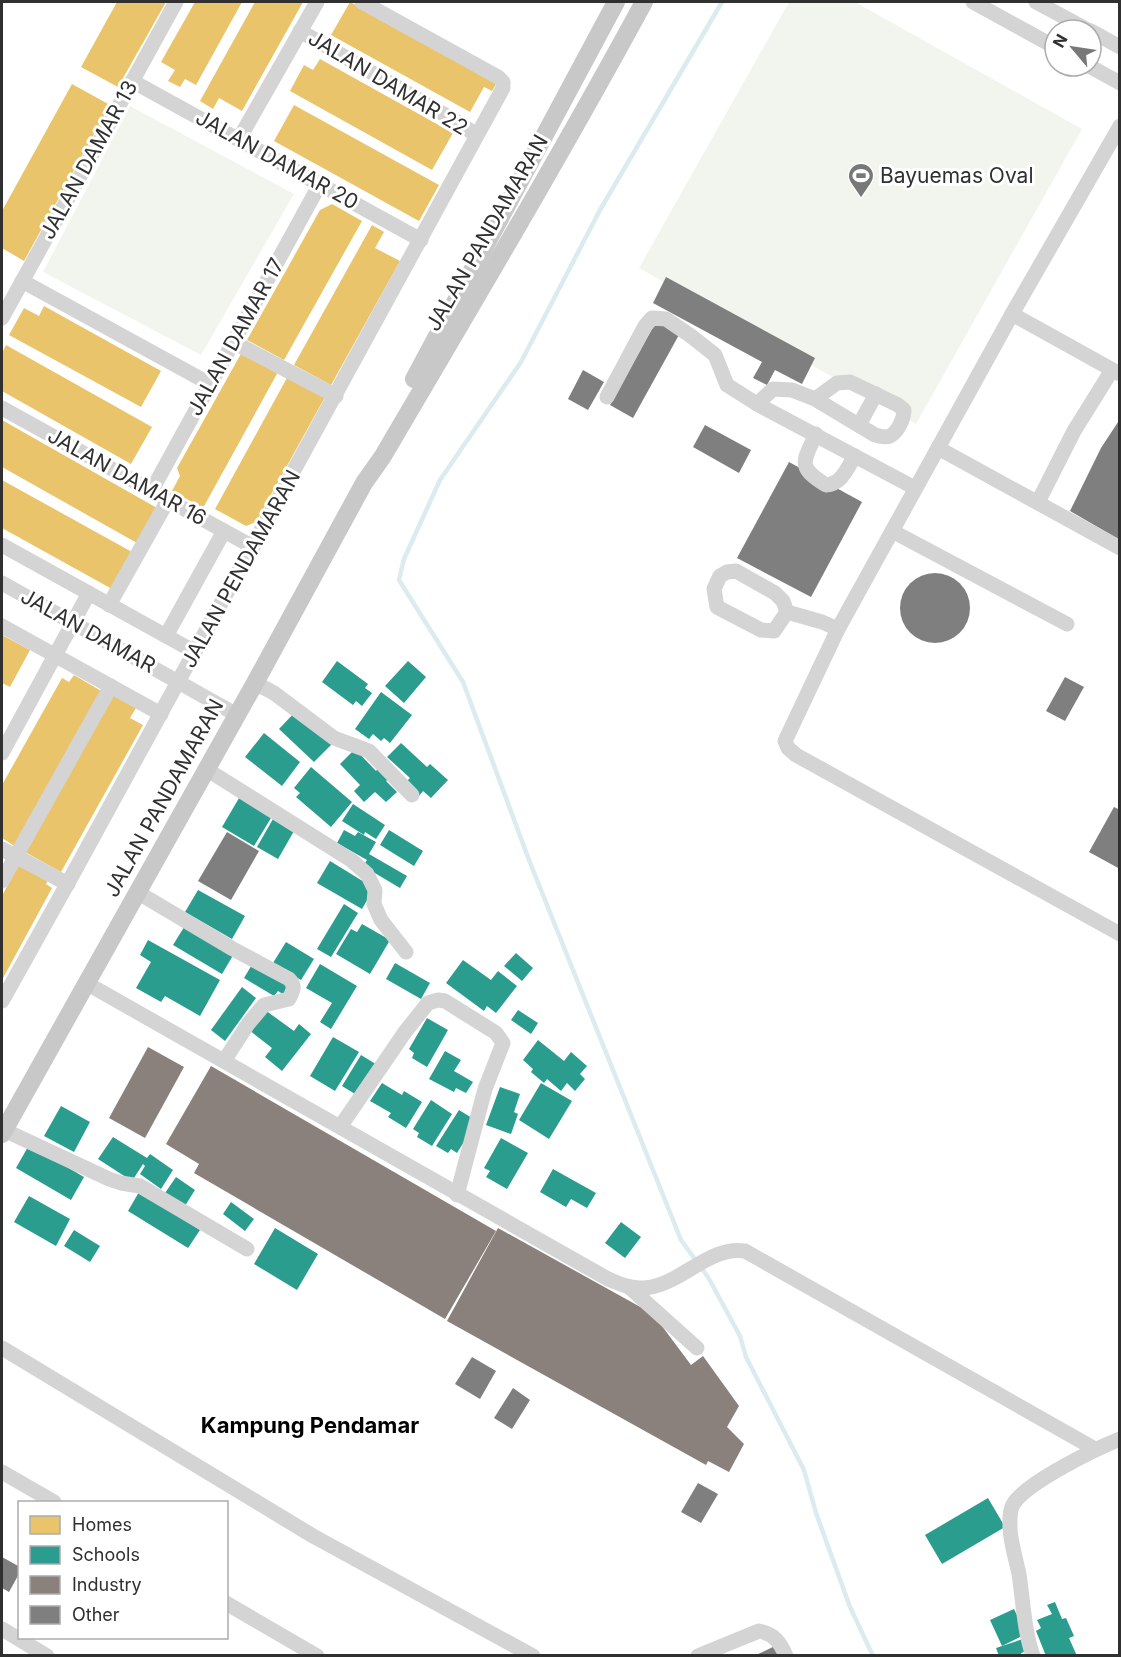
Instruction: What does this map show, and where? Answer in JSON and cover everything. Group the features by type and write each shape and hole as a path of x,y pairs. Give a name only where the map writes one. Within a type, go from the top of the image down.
{"main road":[{"name":"JALAN PANDAMARAN","path":"364,483 375,452 616,2"},
{"name":"JALAN PANDAMARAN","path":"3,1132 255,683 364,483 485,283 597,89 644,2"}],"street":[{"name":"JALAN DAMAR 13","path":"2,318 176,2"},
{"path":"239,139 317,2"},
{"name":"JALAN PENDAMARAN","path":"2,1001 503,88 503,82 498,77 362,2"},
{"path":"973,2 1043,40"},
{"path":"1036,2 1066,18"},
{"name":"JALAN DAMAR 22","path":"300,31 476,135"},
{"path":"1103,38 1119,47"},
{"path":"1103,74 1119,83"},
{"name":"JALAN DAMAR 20","path":"132,81 421,240"},
{"path":"1119,126 838,629 785,741 788,748 796,755 1119,934"},
{"name":"JALAN DAMAR 17","path":"152,490 320,184"},
{"path":"22,281 210,384"},
{"path":"1012,314 1116,372 1074,431 1038,502"},
{"path":"607,397 645,326 652,318 666,320 715,354 727,385 757,404 915,489"},
{"path":"233,342 336,396"},
{"path":"757,404 773,389 792,390 814,399 875,435 884,437 891,436 901,422 904,410 857,384 837,383 814,399"},
{"path":"859,425 876,394"},
{"name":"JALAN DAMAR 16","path":"2,408 253,547"},
{"path":"816,434 807,453 806,467 808,473 826,485 837,483 855,456"},
{"path":"938,448 1119,548"},
{"path":"109,605 168,500"},
{"path":"166,636 224,531"},
{"path":"892,531 1067,624"},
{"name":"JALAN DAMAR","path":"2,545 195,652"},
{"path":"735,571 775,593 783,601 787,612 774,631 761,630 717,607 714,589 720,576 735,571"},
{"name":"JALAN DAMAR","path":"2,583 237,715"},
{"path":"2,753 89,593"},
{"path":"787,612 838,629"},
{"name":"JALAN DAMAR","path":"2,626 161,714"},
{"path":"255,683 274,693 334,738 369,751 412,795"},
{"path":"2,881 111,686"},
{"path":"206,769 351,860 367,874 375,890 374,904 381,920 406,952"},
{"path":"2,849 68,884"},
{"path":"137,892 232,949 289,979 293,984 294,990 289,999 264,1005 248,1024 224,1061"},
{"path":"86,983 608,1279 629,1287 646,1288 665,1282 735,1249 745,1251 1095,1449"},
{"path":"340,1127 405,1032 428,1003 438,1000 445,1001 496,1033 503,1043 483,1097 457,1195"},
{"path":"3,1132 121,1184 140,1186 247,1249"},
{"path":"629,1287 697,1348"},
{"path":"2,1348 313,1536 533,1656"},
{"path":"1032,1656 1010,1532 1012,1507 1016,1500 1041,1480 1095,1449 1119,1439"},
{"path":"2,1472 51,1501"},
{"path":"228,1604 317,1656"},
{"path":"2,1629 18,1639"},
{"path":"698,1656 759,1631 774,1637 781,1644 786,1656"},
{"path":"18,1639 46,1656"}],"shaded area":[{"name":"Bayuemas Oval","path":"789,2 855,2 1082,129 916,424 639,268"},
{"path":"130,106 294,194 201,355 43,272"}],"building: Homes":[{"path":"117,2 166,2 118,87 81,67"},
{"path":"195,2 242,2 196,85 185,79 180,87 168,81 175,70 161,62"},
{"path":"255,2 303,2 242,111 219,98 213,109 200,101"},
{"path":"350,2 498,81 492,91 484,87 470,112 331,35"},
{"path":"320,59 453,133 432,170 290,91 304,65 313,70"},
{"path":"72,84 110,105 24,261 2,248 2,211"},
{"path":"294,105 439,185 419,221 274,141"},
{"path":"332,204 362,221 284,360 247,340 320,210"},
{"path":"372,225 384,232 375,248 400,261 331,385 294,365"},
{"path":"44,306 161,371 141,407 9,335 24,308 39,316"},
{"path":"6,345 152,427 131,464 2,391 2,353"},
{"path":"242,352 278,372 203,508 172,491 180,476 177,468"},
{"path":"288,376 325,397 256,522 246,526 215,509"},
{"path":"2,420 157,508 137,543 2,467"},
{"path":"2,480 132,552 112,589 2,528"},
{"path":"2,635 30,650 10,687 2,683"},
{"path":"74,675 103,692 16,847 2,838 2,785 62,678 69,682"},
{"path":"115,690 139,703 130,718 143,725 61,872 25,852"},
{"path":"20,862 49,878 46,884 52,888 2,980 2,896"}],"building: Schools":[{"path":"337,661 368,684 365,688 372,693 362,706 356,701 353,705 322,682"},
{"path":"408,661 426,677 404,703 385,686"},
{"path":"381,692 412,715 390,743 384,738 381,741 373,734 369,739 355,729"},
{"path":"297,710 332,744 314,762 279,729"},
{"path":"264,733 300,762 282,786 245,757"},
{"path":"401,743 427,767 430,764 448,780 431,798 423,791 419,796 405,783 410,778 387,757"},
{"path":"355,749 376,771 379,767 390,778 386,781 397,792 386,802 375,792 364,802 354,791 360,785 340,764"},
{"path":"311,767 352,802 331,827 296,797 300,793 294,788"},
{"path":"242,793 271,818 254,846 222,827"},
{"path":"353,804 385,825 376,839 365,832 364,835 342,821"},
{"path":"273,819 294,831 278,859 257,847"},
{"path":"344,830 355,836 358,832 376,842 369,854 407,876 400,888 363,866 367,860 337,843"},
{"path":"389,830 423,851 414,866 380,845"},
{"path":"330,861 374,888 362,909 317,883"},
{"path":"198,890 245,916 232,939 185,912"},
{"path":"344,904 358,913 331,957 317,949"},
{"path":"186,924 235,952 222,974 173,945"},
{"path":"362,924 390,940 370,974 336,954 351,929 357,932"},
{"path":"148,940 220,980 200,1016 165,996 161,1002 136,988 151,962 140,955"},
{"path":"286,942 314,959 301,980 273,963"},
{"path":"516,953 533,968 522,981 504,966"},
{"path":"463,960 491,980 498,971 517,986 496,1013 487,1006 484,1011 446,983"},
{"path":"253,963 291,986 286,996 278,991 274,996 244,978"},
{"path":"395,963 430,983 421,999 386,979"},
{"path":"320,964 357,986 331,1029 320,1022 332,1003 306,988"},
{"path":"242,987 256,998 225,1041 211,1030"},
{"path":"265,1010 294,1031 299,1024 311,1034 282,1071 265,1057 272,1048 249,1030"},
{"path":"518,1010 538,1023 531,1034 511,1020"},
{"path":"427,1018 448,1030 427,1067 412,1058 414,1053 409,1049"},
{"path":"333,1037 359,1052 335,1091 310,1076"},
{"path":"538,1040 564,1061 571,1052 587,1066 580,1074 585,1079 575,1091 567,1083 561,1091 547,1079 544,1083 531,1072 533,1069 523,1060"},
{"path":"445,1051 461,1060 454,1071 473,1082 466,1093 456,1088 454,1092 429,1079"},
{"path":"361,1055 379,1066 360,1097 342,1086"},
{"path":"382,1083 402,1095 404,1091 422,1102 406,1128 388,1117 391,1113 370,1101"},
{"path":"541,1083 572,1101 549,1139 519,1120"},
{"path":"500,1087 520,1094 514,1112 518,1114 511,1134 486,1125"},
{"path":"431,1100 452,1114 432,1146 417,1137 419,1133 413,1129"},
{"path":"61,1106 90,1122 74,1152 44,1136"},
{"path":"459,1110 477,1121 457,1153 451,1149 448,1153 436,1146"},
{"path":"113,1137 147,1158 150,1154 173,1170 161,1189 140,1174 145,1166 143,1164 132,1181 98,1159"},
{"path":"501,1138 528,1153 507,1189 486,1177 490,1171 484,1168"},
{"path":"29,1145 84,1177 71,1200 16,1168"},
{"path":"553,1169 596,1193 587,1208 571,1199 566,1207 540,1192"},
{"path":"176,1177 195,1190 183,1209 163,1196"},
{"path":"139,1192 200,1230 188,1248 128,1211"},
{"path":"29,1196 70,1219 56,1246 14,1222"},
{"path":"231,1202 254,1219 245,1231 223,1214"},
{"path":"621,1222 641,1237 625,1258 605,1243"},
{"path":"275,1228 318,1254 297,1290 254,1264"},
{"path":"74,1230 100,1246 90,1262 64,1246"},
{"path":"988,1498 1005,1527 942,1564 925,1535"},
{"path":"1055,1602 1062,1619 1066,1618 1074,1636 1069,1638 1077,1656 1046,1656 1036,1631 1041,1628 1037,1620 1052,1614 1047,1605"},
{"path":"1014,1609 1026,1634 1002,1646 990,1620"},
{"path":"1023,1639 1027,1651 1021,1653 1022,1656 999,1656 996,1648"}],"building: Industry":[{"path":"148,1047 184,1067 145,1138 109,1118"},
{"path":"211,1066 496,1231 445,1319 194,1173 199,1164 166,1144"},
{"path":"498,1228 653,1314 691,1365 703,1356 739,1406 727,1427 744,1444 729,1472 708,1461 706,1465 447,1321"}],"building: Other":[{"path":"666,277 815,358 802,384 775,370 767,385 753,378 762,362 653,303"},
{"path":"657,320 680,333 633,418 610,405"},
{"path":"583,370 604,382 588,410 568,399"},
{"path":"1120,419 1120,540 1070,511 1101,448"},
{"path":"705,425 751,450 739,473 693,447"},
{"path":"789,462 862,502 811,597 737,558"},
{"path":"935,573 948,576 960,583 967,595 970,608 967,621 960,633 948,640 935,643 922,640 910,633 903,621 900,608 903,595 910,583 922,576"},
{"path":"1065,677 1084,687 1065,721 1046,711"},
{"path":"1114,807 1120,810 1120,869 1089,852"},
{"path":"227,832 259,851 231,900 198,881"},
{"path":"472,1357 496,1371 480,1399 455,1384"},
{"path":"513,1388 530,1400 512,1429 494,1418"},
{"path":"698,1483 718,1494 701,1523 681,1512"},
{"path":"2,1557 18,1566 18,1576 9,1592 2,1588"},
{"path":"779,1644 784,1656 754,1656"}],"waterway":[{"path":"722,2 600,210 521,362 440,480 404,559 399,580 463,682 529,860 681,1240 708,1277 740,1336 746,1357 804,1470 816,1513 850,1607 873,1656"}],"place":[{"name":"Bayuemas Oval","path":"861,199"}],"district":[{"name":"Kampung Pendamar","path":"310,1425"}]}
